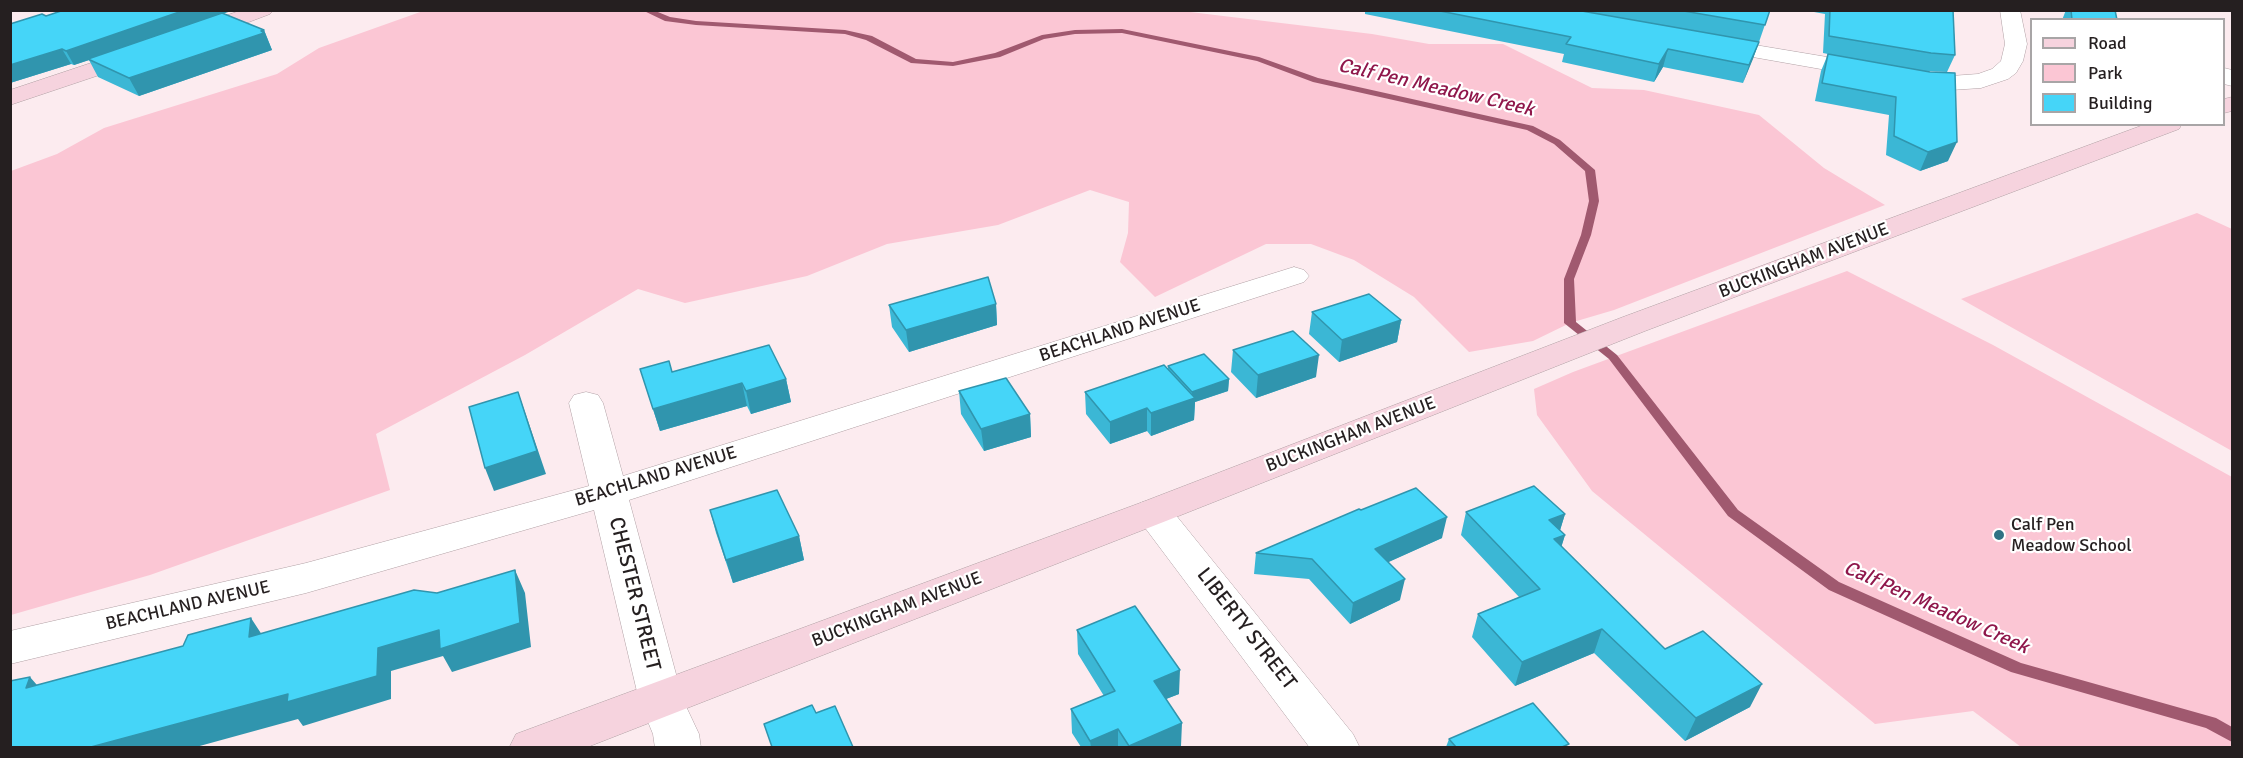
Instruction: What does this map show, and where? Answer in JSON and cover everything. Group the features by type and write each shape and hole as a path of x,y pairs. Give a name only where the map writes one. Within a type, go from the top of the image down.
{"main road":[{"path":"180,40 262,10"},
{"path":"10,98 158,47"},
{"name":"BUCKINGHAM AVENUE","path":"532,747 1153,512 1634,324 2165,126"}],"street":[{"path":"1692,40 1923,80 1981,81 1991,79 2008,68 2016,45 2010,10"},
{"name":"BEACHLAND AVENUE","path":"10,648 306,578 609,493 1294,276"},
{"name":"CHESTER STREET","path":"586,403 661,700 676,734 678,747"},
{"name":"LIBERTY STREET","path":"1153,512 1337,747"}],"green space":[{"path":"423,11 1182,11 1372,34 1429,44 1503,44 1592,88 1644,90 1759,115 1824,168 1885,205 1614,310 1570,323 1533,341 1469,352 1414,297 1354,260 1311,244 1266,244 1155,297 1120,262 1128,233 1129,202 1090,190 998,225 887,244 807,276 685,303 638,289 525,355 376,434 390,490 150,575 11,615 11,171 57,154 104,128 277,74 319,48"},
{"path":"2197,213 2232,229 2232,451 1961,299"},
{"name":"Calf Pen Meadow School","path":"1847,271 1993,345 2232,477 2232,747 2021,747 1973,711 1875,724 1592,491 1537,415 1534,389 1573,372"}],"building":[{"path":"64,10 185,10 66,51 62,49 10,65 10,24"},
{"path":"1435,10 1576,10 1759,42 1749,65 1668,49 1659,64 1566,44 1571,37"},
{"path":"1678,10 1770,10 1765,25"},
{"path":"1830,10 1953,10 1955,55 1829,36"},
{"path":"2071,10 2115,10 2117,18 2072,18"},
{"path":"222,13 264,30 261,31 264,33 129,78 88,59"},
{"path":"1828,54 1930,72 1955,73 1957,142 1928,152 1894,136 1896,97 1822,83"},
{"path":"988,277 996,304 906,330 889,305"},
{"path":"1369,294 1401,320 1342,340 1312,312"},
{"path":"1293,331 1319,355 1258,375 1233,350"},
{"path":"769,345 786,379 746,391 742,383 653,409 640,369 669,361 672,372"},
{"path":"1204,354 1229,379 1192,392 1168,366"},
{"path":"1164,365 1195,398 1151,413 1147,408 1110,422 1085,392"},
{"path":"1006,378 1030,414 981,429 959,391"},
{"path":"518,392 537,451 485,468 469,407"},
{"path":"1534,486 1565,514 1549,520 1565,535 1554,539 1665,649 1703,631 1762,684 1696,718 1602,629 1522,662 1478,614 1540,589 1466,512"},
{"path":"1416,488 1447,517 1375,549 1405,579 1353,603 1312,559 1256,553 1359,509"},
{"path":"777,490 799,536 726,560 710,510"},
{"path":"515,570 520,623 440,649 439,630 378,648 377,676 287,702 288,694 91,747 10,747 10,681 30,677 26,688 183,646 188,635 251,618 249,637 414,590 437,593"},
{"path":"1135,606 1180,670 1154,681 1182,723 1129,746 1118,729 1090,741 1071,709 1115,691 1077,630"},
{"path":"1533,703 1569,744 1562,747 1456,747 1449,739"},
{"path":"812,705 816,713 835,706 853,747 772,747 764,724"}],"waterway":[{"name":"Calf Pen Meadow Creek","path":"645,10 668,19 696,23 845,32 869,38 914,61 953,64 997,55 1042,37 1075,32 1122,31 1259,59 1316,80 1530,128 1557,142 1590,170 1594,201 1586,235 1569,279 1570,323 1613,357 1733,513 1834,586 2017,668 2210,723 2232,735"}],"place":[{"name":"Calf Pen Meadow School","path":"1999,535"}]}
